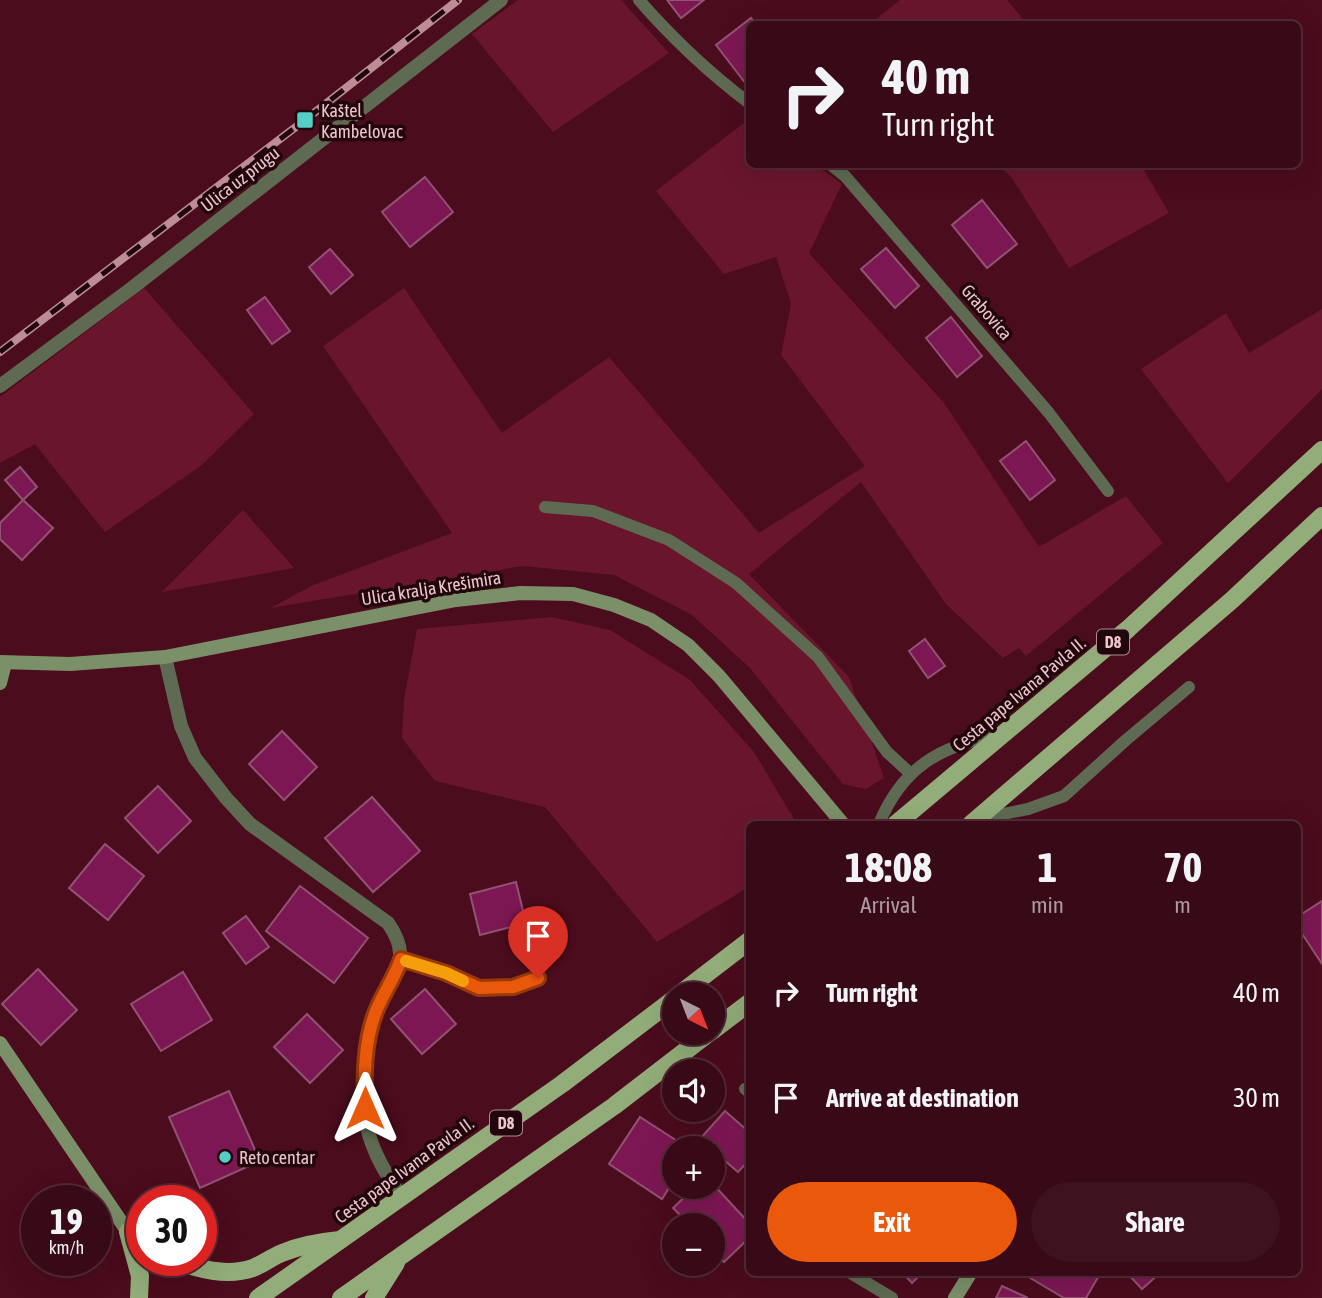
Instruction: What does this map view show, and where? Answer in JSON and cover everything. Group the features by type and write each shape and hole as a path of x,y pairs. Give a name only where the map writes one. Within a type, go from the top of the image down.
{"main road":[{"name":"Cesta pape Ivana Pavla II.","path":"900,821 1128,629 1322,450"},
{"name":"D8","path":"976,821 1232,600 1322,516"},
{"path":"696,982 746,943"},
{"path":"725,1021 746,1005"},
{"name":"Cesta pape Ivana Pavla II.","path":"258,1298 562,1084 662,1008"},
{"path":"341,1298 614,1106 694,1045"},
{"path":"217,1271 251,1268 312,1243 343,1240"},
{"path":"374,1298 399,1258"},
{"path":"139,1298 140,1276"}],"street":[{"name":"Ulica uz prugu","path":"0,386 132,288 501,0"},
{"name":"Ulica kralja Krešimira","path":"2,663 70,664 165,657 456,600 521,593 573,594 614,605 650,620 688,645 719,676 841,821"},
{"path":"165,657 181,726 195,758 226,798 250,824 387,923 396,934 401,959 376,1012 367,1049 364,1090 367,1126 377,1160 402,1198"},
{"path":"0,683 2,663"},
{"path":"0,1043 126,1223"},
{"path":"955,1298 969,1276"}],"lane":[{"path":"639,0 694,59 746,101"},
{"name":"Grabovica","path":"835,168 845,176 980,331 1049,413 1108,491"},
{"path":"545,506 593,511 669,540 736,583 818,657 887,752 911,774"},
{"path":"979,821 1028,809 1064,796 1189,687"},
{"path":"880,821 889,800 911,774 945,749 970,740 1002,736"},
{"path":"401,959 446,973 479,988 513,987 538,978"},
{"path":"856,1276 892,1298"}],"shaded area":[{"path":"518,0 621,0 669,53 553,132 472,34"},
{"path":"900,0 1007,0 1024,21 874,21"},
{"path":"746,121 746,168 819,168 842,184 809,253 944,403 1039,547 1126,496 1163,543 1026,656 1019,648 1003,658 946,604 861,482 749,574 849,677 884,778 866,789 843,784 750,668 692,615 614,575 523,566 271,608 311,586 452,533 323,346 404,288 502,433 609,357 759,533 865,466 781,355 791,304 776,257 724,274 656,191"},
{"path":"1002,168 1143,168 1169,213 1069,268 1012,178"},
{"path":"144,288 254,414 202,465 105,532 35,444 0,463 0,397"},
{"path":"1322,309 1322,389 1228,483 1141,369 1226,313 1249,353"},
{"path":"243,510 294,568 162,592"},
{"path":"552,617 610,630 690,680 754,752 795,821 746,821 746,889 657,942 545,807 435,781 402,738 404,700 417,629"}],"building":[{"path":"667,0 704,0 681,18"},
{"path":"746,22 746,84 716,45"},
{"path":"425,177 453,212 410,247 382,212"},
{"path":"982,200 1017,244 987,268 952,225"},
{"path":"886,248 919,286 895,308 861,269"},
{"path":"330,249 353,275 331,294 309,267"},
{"path":"265,297 290,331 272,344 247,310"},
{"path":"951,317 982,356 957,377 926,338"},
{"path":"1026,441 1055,480 1030,500 1000,461"},
{"path":"20,467 37,487 23,500 5,480"},
{"path":"23,500 53,528 22,560 0,539 0,523"},
{"path":"925,639 945,666 928,678 909,651"},
{"path":"282,731 317,767 284,800 249,764"},
{"path":"158,786 191,821 158,853 125,818"},
{"path":"372,797 420,851 373,892 325,838"},
{"path":"105,844 144,876 108,920 69,888"},
{"path":"516,882 526,923 480,935 470,894"},
{"path":"300,886 368,938 334,983 266,931"},
{"path":"1322,901 1322,964 1301,932 1301,914"},
{"path":"246,916 269,947 246,964 223,933"},
{"path":"38,969 77,1010 41,1045 2,1004"},
{"path":"183,972 212,1020 161,1051 131,1004"},
{"path":"425,989 456,1024 422,1054 391,1019"},
{"path":"307,1014 343,1050 310,1083 274,1047"},
{"path":"229,1091 260,1161 207,1185 199,1185 169,1117"},
{"path":"725,1111 746,1129 746,1163 738,1172 725,1161 725,1136 703,1136 715,1122 725,1122"},
{"path":"640,1117 669,1136 662,1136 662,1199 609,1164"},
{"path":"725,1197 746,1220 746,1241 725,1261 725,1213 678,1213 673,1208 682,1199"},
{"path":"906,1276 919,1276 912,1283"},
{"path":"1027,1276 1099,1276 1086,1298 1064,1298"},
{"path":"1130,1276 1157,1276 1142,1289"},
{"path":"1002,1286 1028,1298 996,1298"}],"railway":[{"path":"0,352 458,0"}],"slow traffic":[{"path":"406,961 463,981"}],"place":[{"name":"Kaštel Kambelovac","path":"305,120"},
{"name":"Reto centar","path":"225,1157"}],"route":[{"path":"365,1108 367,1049 376,1012 401,959 446,973 479,988 513,987 538,978"}]}
